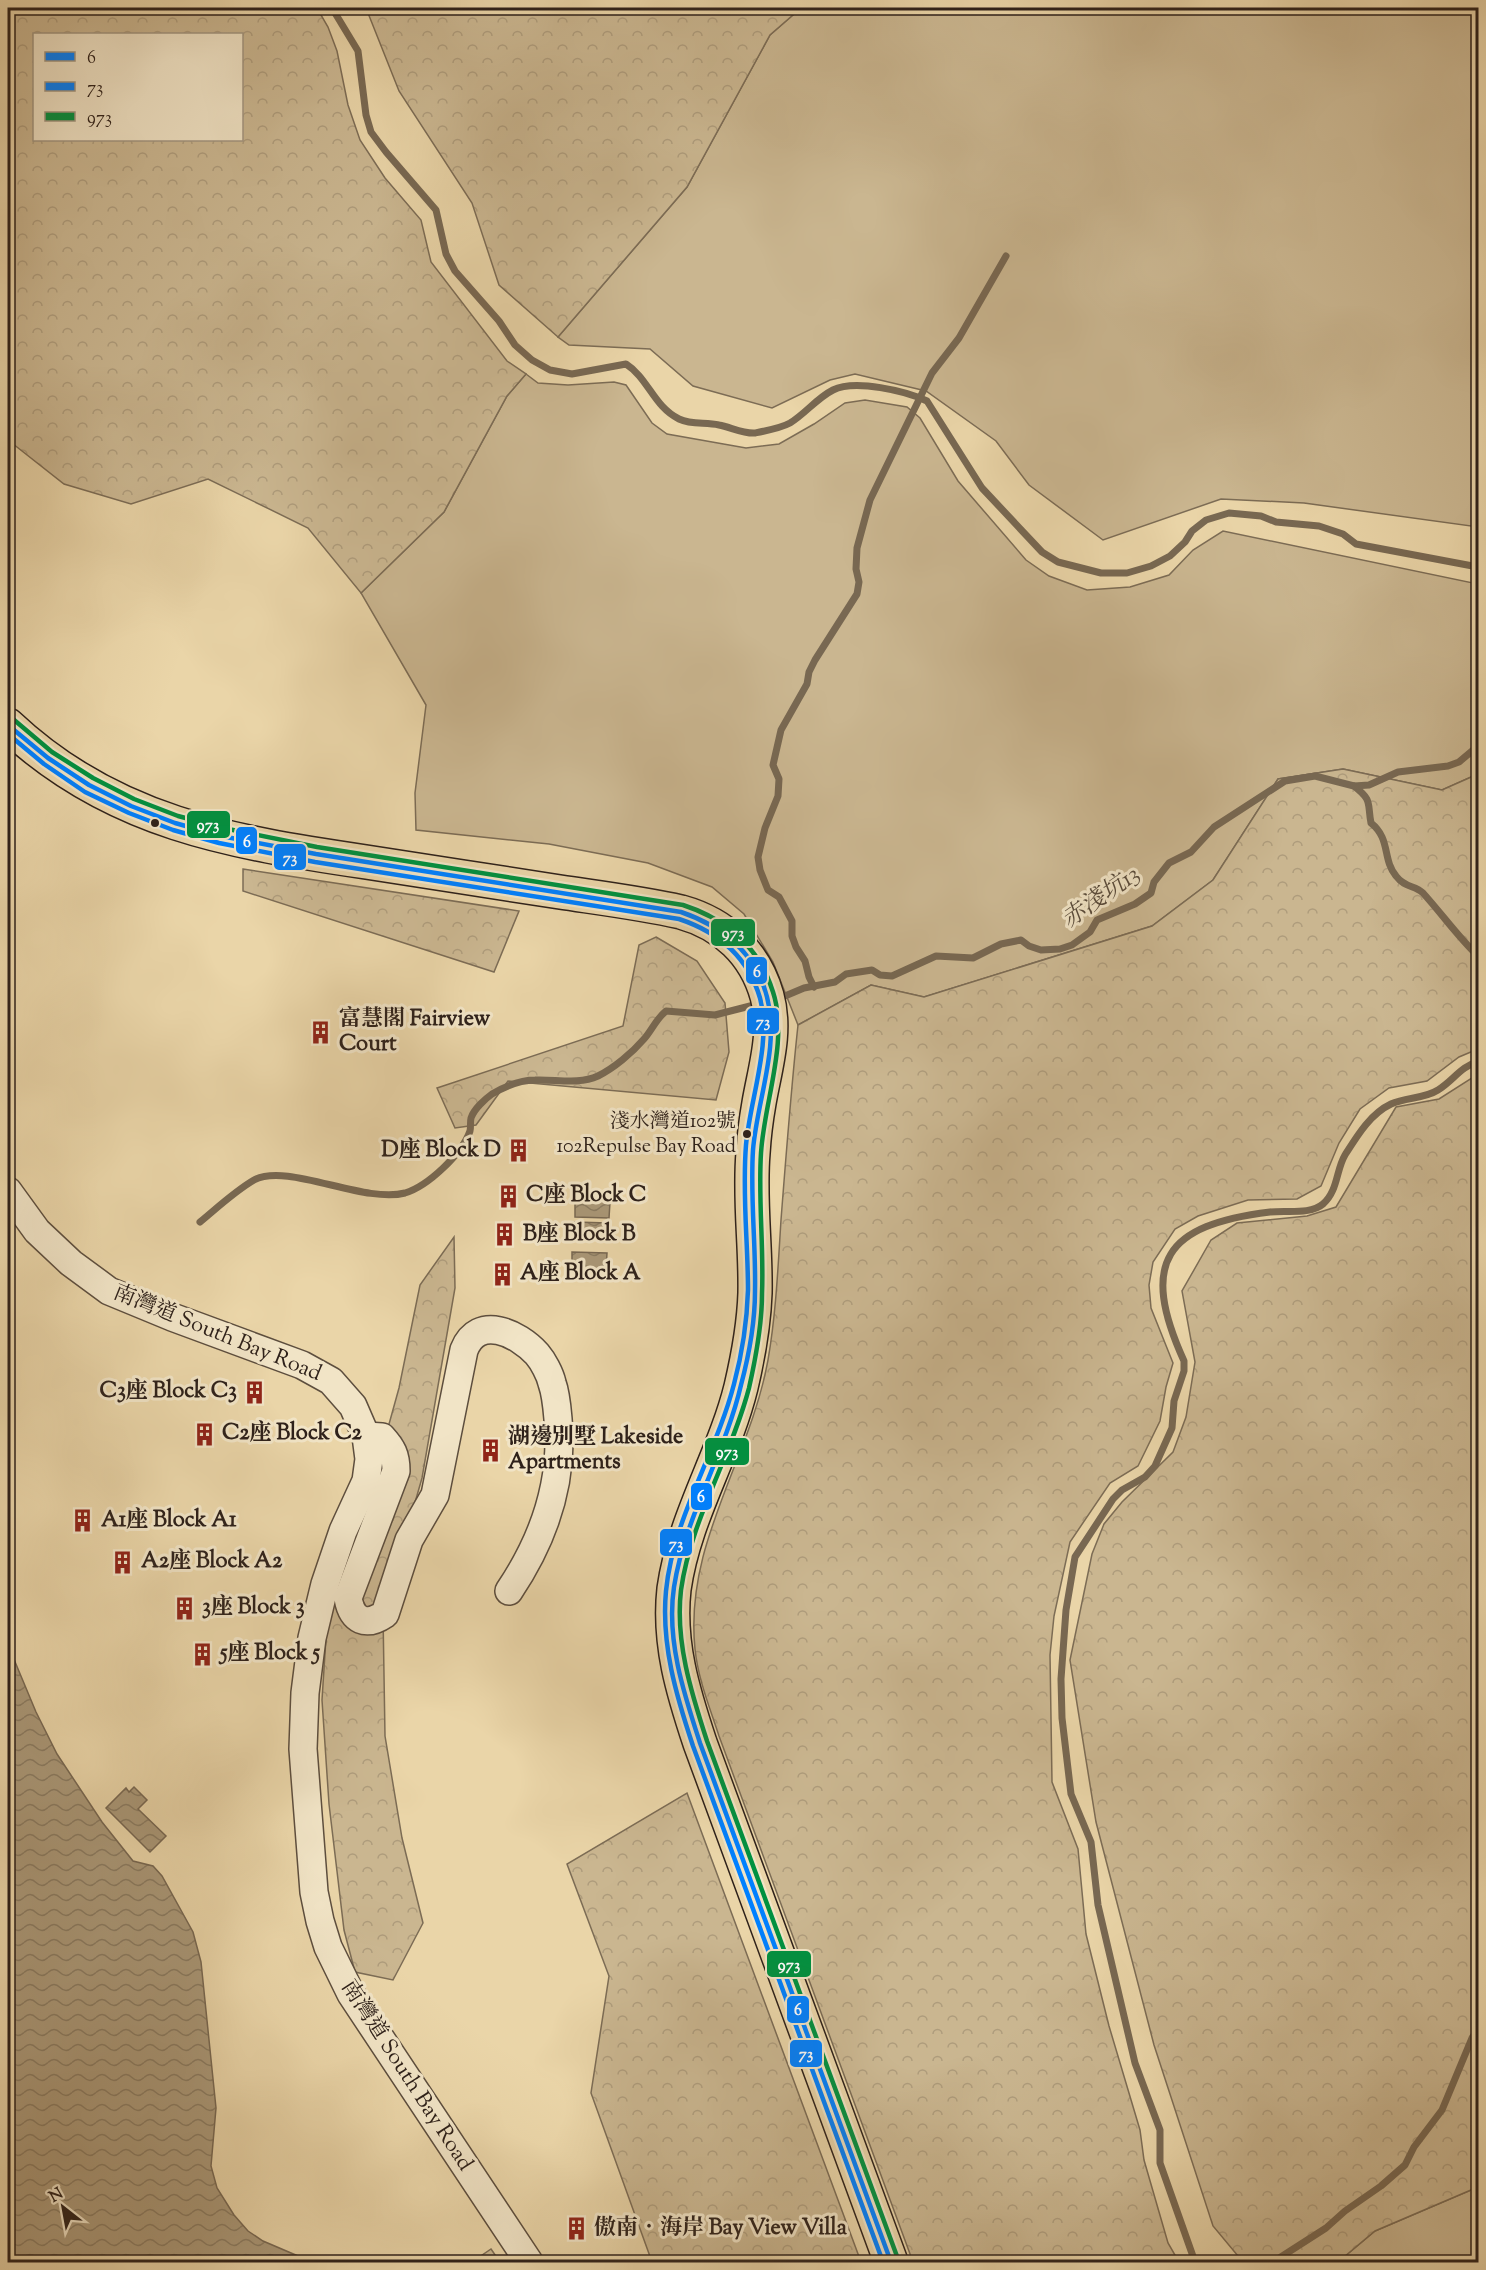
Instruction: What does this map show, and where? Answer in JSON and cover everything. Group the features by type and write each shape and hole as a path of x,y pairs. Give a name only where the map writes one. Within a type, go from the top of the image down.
{"main road":[{"path":"8,725 46,757 96,788 144,812 188,828 278,849 681,912 704,920 726,933 743,950 755,967 769,1005 771,1034 753,1152 755,1293 753,1317 744,1374 736,1406 697,1505 680,1560 673,1601 675,1650 679,1678 700,1743 891,2262"}],"street":[{"name":"南灣道 South Bay Road","path":"8,1191 37,1230 71,1263 111,1292 302,1365 331,1381 353,1406 366,1436 369,1459 366,1481 343,1531 324,1584 312,1638 304,1693 303,1749 314,1892 328,1947 351,1994 529,2262"},
{"path":"366,1436 382,1437 389,1444 394,1452 396,1471 348,1598 350,1608 356,1617 366,1621 377,1620 386,1614 410,1540 435,1495 468,1339 476,1332 488,1328 516,1337 539,1356 552,1382 557,1406 559,1455 556,1479 552,1503 535,1549 509,1591"}],"green space":[{"path":"8,8 317,8 328,27 337,51 348,105 360,140 385,178 421,220 431,262 507,361 526,374 507,396 444,512 361,593 308,528 208,479 131,504 64,484 8,440"},
{"path":"366,8 801,8 770,35 687,187 558,337 499,285 472,203 399,91"},
{"path":"801,8 1478,8 1478,527 1304,503 1221,499 1103,540 1029,485 996,441 926,391 855,374 830,380 772,408 693,386 650,349 569,345 558,337 687,187 770,35"},
{"path":"526,374 538,383 568,385 614,382 626,385 652,423 667,434 746,448 779,444 845,403 865,400 907,407 920,418 958,481 1026,560 1049,576 1087,590 1130,587 1169,575 1193,550 1223,531 1478,584 1478,774 1442,790 1343,769 1278,779 1213,880 1152,926 924,997 871,985 798,1025 773,962 744,914 712,887 648,863 549,844 416,830 415,793 426,705 361,593 444,512 507,396"},
{"path":"1343,769 1442,790 1478,774 1478,1049 1459,1057 1427,1081 1389,1088 1360,1109 1339,1143 1321,1186 1297,1199 1248,1200 1198,1216 1175,1229 1153,1262 1149,1285 1151,1308 1173,1363 1160,1421 1138,1466 1110,1483 1070,1542 1054,1616 1050,1655 1052,1782 1078,1849 1086,1934 1109,2026 1140,2130 1144,2160 1168,2243 1179,2262 913,2262 719,1736 702,1682 695,1649 694,1610 699,1573 709,1537 759,1397 771,1343 798,1025 871,985 924,997 1152,926 1213,880 1278,779"},
{"path":"243,869 519,911 494,972 243,891"},
{"path":"656,937 697,961 725,1003 729,1052 716,1100 508,1081 476,1125 455,1128 437,1088 623,1026 639,945"},
{"path":"1478,1074 1478,2187 1375,2231 1338,2262 1243,2262 1213,2226 1154,2045 1096,1822 1070,1660 1092,1554 1104,1524 1122,1502 1173,1452 1186,1417 1195,1362 1182,1291 1211,1240 1237,1223 1307,1216 1336,1207 1396,1107 1439,1099"},
{"path":"454,1237 455,1288 422,1478 383,1614 385,1736 402,1838 423,1923 393,1980 355,1972 344,1930 329,1804 322,1700 329,1591 373,1482 399,1388 420,1285"},
{"path":"687,1793 861,2262 652,2262 591,2093 609,1976 567,1864"},
{"path":"1478,2187 1478,2262 1338,2262 1375,2231"},
{"path":"491,2249 500,2262 472,2262"}],"water":[{"path":"575,1200 610,1202 609,1218 575,1217"},
{"path":"574,1222 608,1223 608,1239 573,1238"},
{"path":"572,1252 607,1253 606,1269 572,1268"},
{"path":"8,1645 36,1712 57,1754 102,1822 133,1861 153,1866 162,1876 193,1932 201,1962 216,2108 211,2166 217,2188 234,2215 248,2231 263,2241 298,2256 304,2262 8,2262"},
{"path":"134,1787 147,1800 138,1809 166,1836 150,1852 106,1808 126,1788 129,1792"}],"waterway":[{"path":"332,8 358,51 366,115 371,132 436,210 446,254 455,271 499,321 515,345 532,360 550,370 572,374 626,364 634,370 663,407 679,419 751,433 790,423 827,393 842,387 867,386 918,397 927,401 982,488 1042,552 1058,562 1101,573 1127,573 1151,566 1170,556 1185,542 1192,531 1206,520 1229,513 1261,516 1276,522 1319,526 1343,534 1356,544 1478,567"},
{"path":"814,987 805,961 792,936 792,921 779,897 768,890 760,870 758,857 765,828 778,796 779,779 773,765 781,730 807,684 809,672 815,660 857,594 859,582 856,569 857,548 870,500 932,373 959,338 1006,256"},
{"name":"赤淺坑13","path":"785,996 804,988 835,982 846,974 872,970 880,975 892,976 936,956 973,958 1001,944 1021,940 1041,950 1060,949 1072,945 1090,932 1097,920 1135,904 1151,893 1154,882 1169,863 1191,852 1214,827 1285,781 1315,776 1354,786 1369,785 1398,772 1448,766 1459,762 1478,746"},
{"path":"1354,786 1367,799 1371,823 1384,842 1389,863 1396,876 1403,883 1423,893 1478,956"},
{"name":"赤淺坑13","path":"200,1222 247,1184 268,1176 305,1179 369,1193 388,1195 405,1193 424,1184 452,1159 466,1140 475,1111 480,1104 497,1091 530,1080 575,1081 598,1076 634,1050 666,1011 715,1015 754,1005"},
{"path":"1195,2262 1160,2163 1160,2130 1135,2063 1098,1905 1091,1842 1071,1794 1062,1718 1061,1679 1066,1610 1075,1557 1113,1499 1122,1490 1145,1477 1155,1466 1172,1428 1174,1401 1184,1371 1184,1361 1170,1327 1164,1298 1164,1274 1171,1254 1185,1239 1206,1227 1234,1218 1270,1212 1312,1210 1323,1204 1332,1193 1342,1161 1354,1140 1383,1108 1433,1093 1462,1070 1478,1062"},
{"path":"1273,2262 1326,2228 1405,2165 1414,2147 1442,2110 1472,2038 1478,2029"}],"transit line":[{"name":"973","path":"13,719 52,752 93,778 134,799 178,816 223,828 317,847 683,905 727,927 750,948 759,961 773,992 778,1031 761,1153 762,1306 760,1329 752,1376 741,1414 702,1513 686,1564 680,1609 682,1647 695,1704 707,1741 898,2259"},
{"name":"6","path":"8,725 48,758 89,785 131,806 175,823 221,836 316,854 681,912 723,933 746,954 755,967 767,997 771,1035 753,1150 755,1273 753,1326 747,1362 734,1411 679,1561 672,1607 674,1647 700,1743 891,2262"},
{"name":"73","path":"8,734 44,764 85,792 129,813 173,830 219,843 315,862 679,919 719,939 730,948 748,970 760,998 763,1033 762,1052 746,1145 748,1290 745,1326 737,1373 726,1410 686,1512 670,1564 665,1611 668,1650 676,1689 693,1746 883,2262"}],"place":[{"name":"富慧閣 Fairview Court","path":"321,1033"},
{"name":"淺水灣道102號 102Repulse Bay Road","path":"747,1134"},
{"name":"D座 Block D","path":"519,1151"},
{"name":"C座 Block C","path":"508,1196"},
{"name":"B座 Block B","path":"505,1235"},
{"name":"A座 Block A","path":"502,1274"},
{"name":"C3座 Block C3","path":"255,1392"},
{"name":"C2座 Block C2","path":"204,1434"},
{"name":"湖邊別墅 Lakeside Apartments","path":"490,1451"},
{"name":"A1座 Block A1","path":"83,1521"},
{"name":"A2座 Block A2","path":"123,1562"},
{"name":"3座 Block 3","path":"184,1608"},
{"name":"5座 Block 5","path":"202,1654"},
{"name":"傲南．海岸 Bay View Villa","path":"576,2229"}]}
